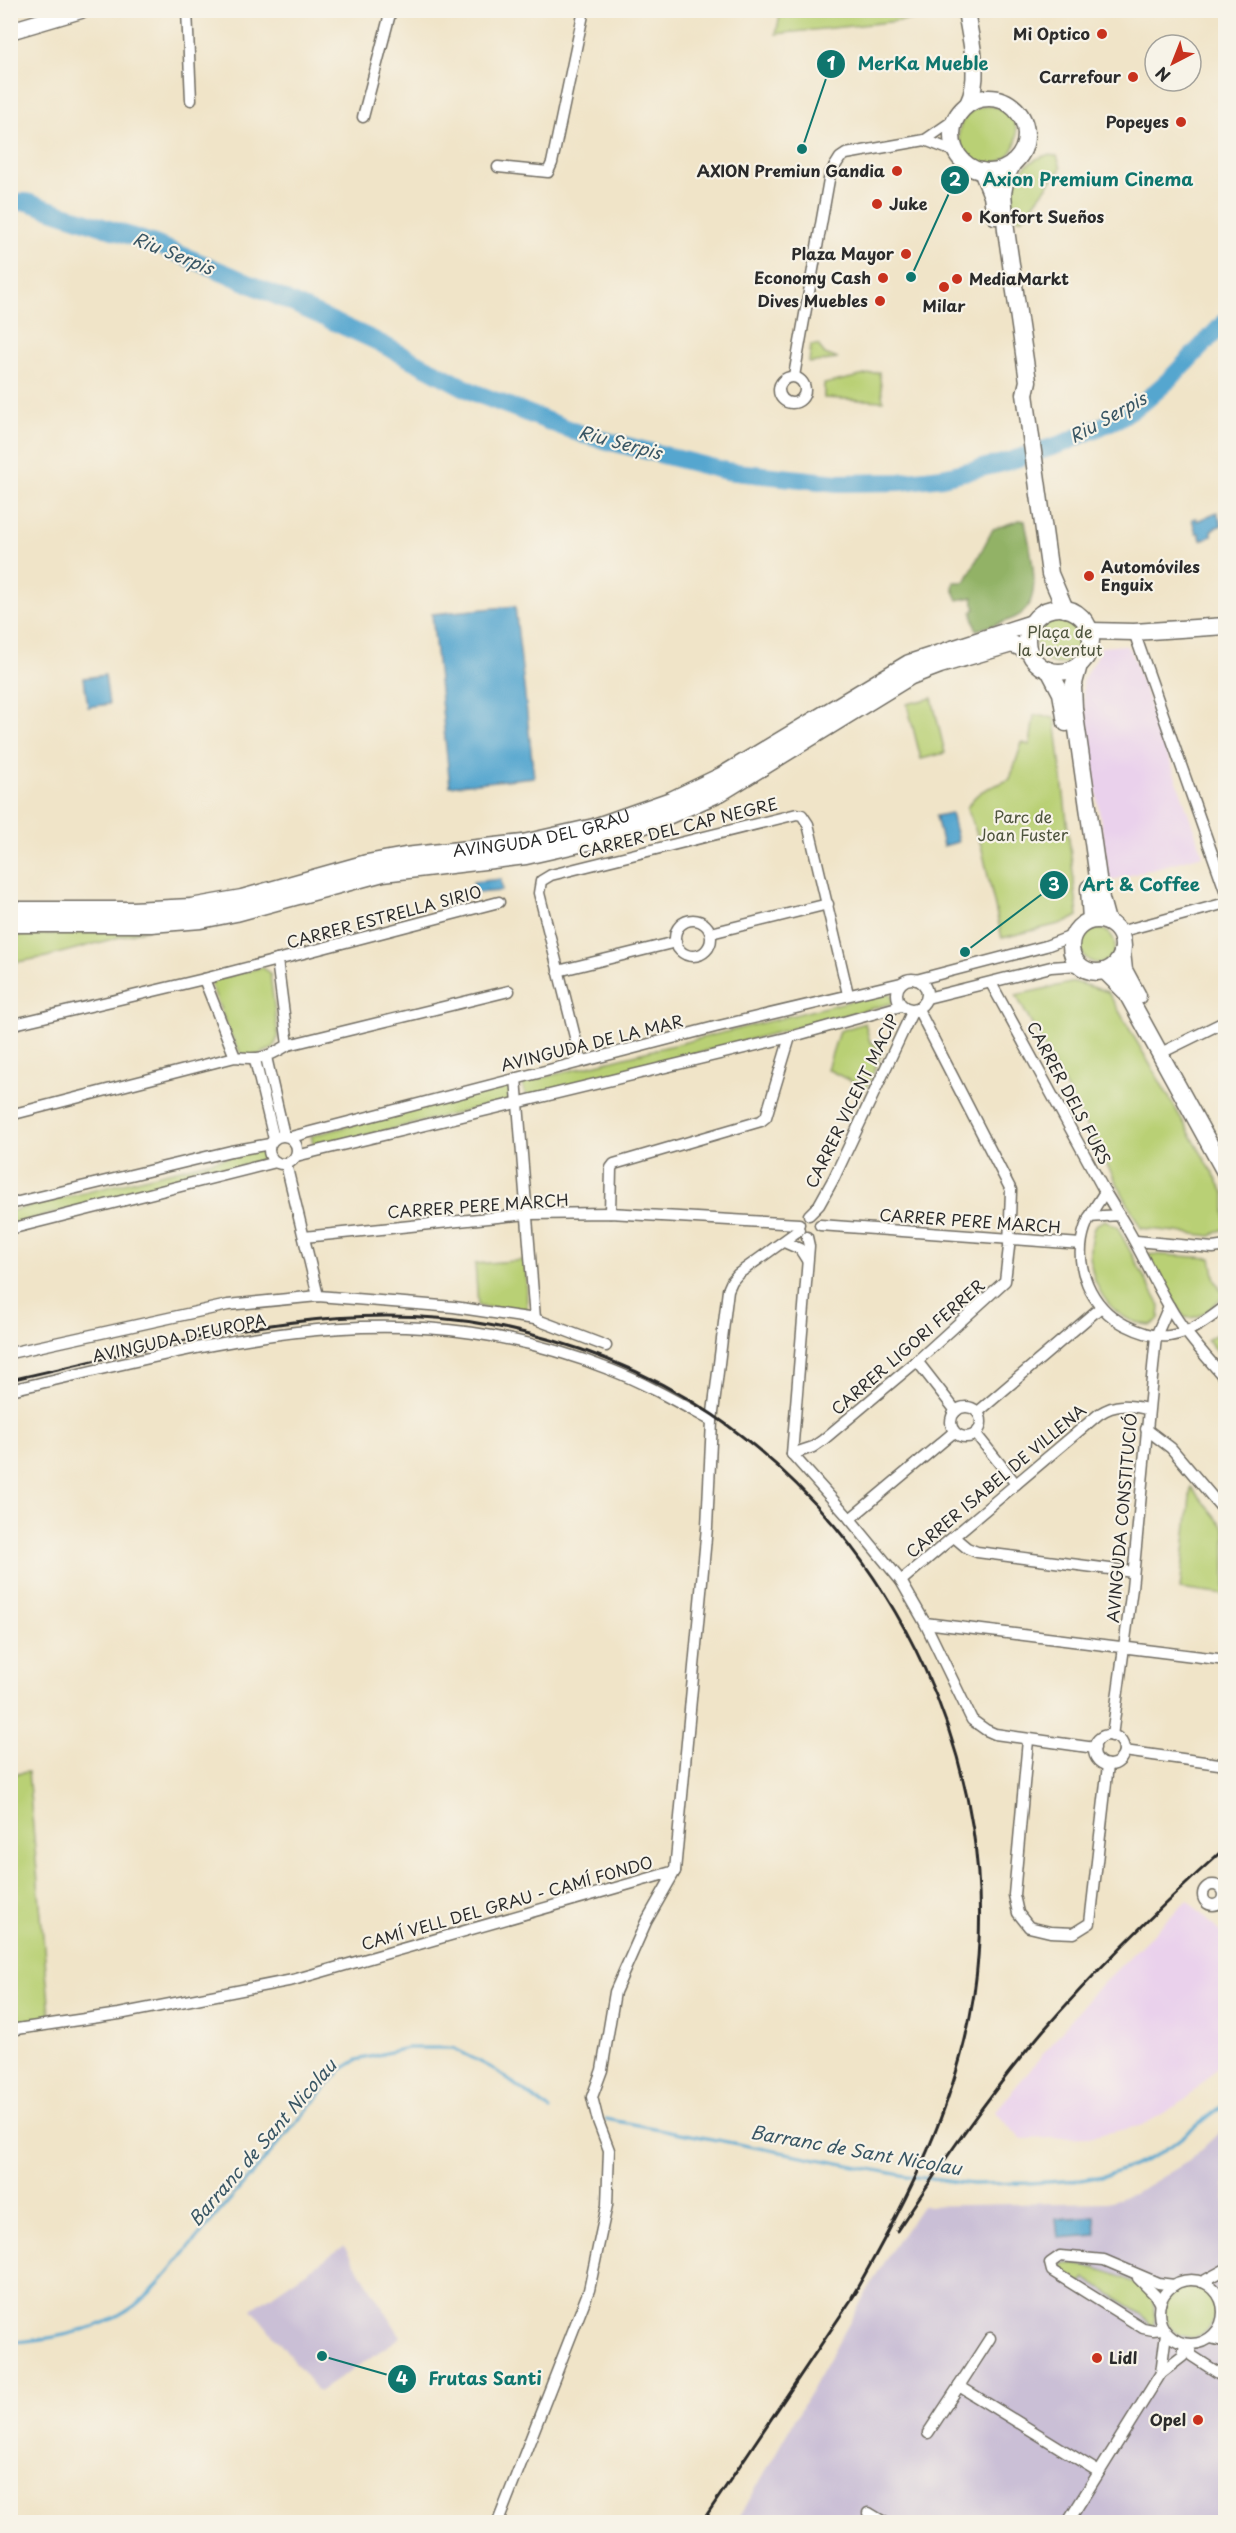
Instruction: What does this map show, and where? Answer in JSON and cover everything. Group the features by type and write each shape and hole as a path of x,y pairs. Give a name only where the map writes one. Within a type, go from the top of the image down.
{"main road":[{"path":"10,31 81,10"},
{"path":"966,10 975,74 974,93 954,120 952,131 956,152 962,161 982,171 999,171 1013,163"},
{"path":"976,10 984,73 988,86 999,100"},
{"path":"968,104 989,98 999,100 1010,105 1019,114 1024,125 1023,148 1006,177 1003,193 1006,230 1028,381 1025,394 1051,579 1065,609"},
{"path":"982,171 992,196 1018,384 1025,394"},
{"path":"1051,579 1028,633 1029,651 1037,663 1048,670 1059,672 1079,665"},
{"path":"1034,620 1045,612 1065,609 1080,616 1090,631 1088,653 1079,665 1073,687 1074,708 1106,925"},
{"name":"AVINGUDA DEL GRAU","path":"10,910 132,910 191,907 242,898 367,863 405,856 524,843 583,830 644,811 715,779 909,663 1034,620"},
{"path":"1090,631 1134,632 1226,626"},
{"name":"AVINGUDA DEL GRAU","path":"10,924 150,924 201,920 236,913 383,873 526,856 604,838 661,819 722,792 911,676 1012,644 1029,651"},
{"path":"1048,670 1061,693 1091,899 1122,952 1124,970 1226,1158"},
{"path":"1106,925 1083,923 1072,936 1072,952 1079,965 1091,971 1105,971 1116,964 1122,952"},
{"path":"1105,971 1126,992 1226,1174"}],"street":[{"path":"188,10 191,100"},
{"path":"363,117 391,10"},
{"path":"498,167 548,172 552,163 584,10"},
{"path":"794,376 830,174 840,158 849,153 925,141 954,120"},
{"path":"925,141 956,152"},
{"path":"1134,632 1226,893"},
{"name":"CARRER DEL CAP NEGRE","path":"558,971 538,889 541,881 551,876 797,814 802,815 808,824 828,904"},
{"name":"CARRER ESTRELLA SIRIO","path":"10,1025 204,979 500,902"},
{"path":"1106,925 1226,903"},
{"path":"711,933 828,904 848,994"},
{"path":"690,920 703,922 711,933 707,950 696,955 684,952 675,937 680,926 690,920"},
{"path":"901,1006 896,996 901,983 905,980 916,980 1046,946 1072,936"},
{"path":"582,1061 558,971 676,942"},
{"path":"277,960 288,1045"},
{"path":"10,1229 281,1163 296,1156 790,1037 901,1006 915,1009 927,998 1052,967 1079,965"},
{"path":"204,979 235,1057"},
{"path":"916,980 924,985 927,998"},
{"name":"CARRER DELS FURS","path":"992,982 1105,1192 1089,1217 1081,1244 1084,1273 1101,1307 1121,1323 1146,1334 1156,1336 1186,1332"},
{"name":"AVINGUDA DE LA MAR","path":"10,1204 280,1139 848,994 901,983"},
{"path":"14,1114 235,1057 261,1058 288,1045 508,991"},
{"name":"CARRER VICENT MACIP","path":"805,1235 802,1217 816,1220 819,1206 915,1009"},
{"name":"CARRER LIGORI FERRER","path":"792,1454 813,1447 824,1440 917,1361 1005,1281 1010,1239 1011,1190 915,1009"},
{"path":"1167,1050 1226,1021"},
{"path":"610,1213 611,1168 614,1164 761,1121 766,1117 790,1037"},
{"path":"261,1058 280,1139 271,1157 281,1163 304,1237 318,1296"},
{"path":"516,1078 535,1319"},
{"path":"280,1139 297,1145 296,1156"},
{"path":"1105,1192 1136,1241 1168,1306 1186,1332 1226,1380"},
{"name":"CARRER PERE MARCH","path":"304,1237 527,1214 610,1213 805,1235"},
{"path":"1089,1217 1119,1215"},
{"path":"785,1241 805,1235 816,1220"},
{"name":"CARRER PERE MARCH","path":"816,1220 1081,1244"},
{"path":"805,1235 807,1260 792,1454 850,1518 901,1581 925,1623 972,1720 995,1734 1095,1748"},
{"path":"785,1241 800,1250 807,1260"},
{"name":"CAMÍ VELL DEL GRAU - CAMÍ FONDO","path":"10,2030 119,2014 293,1980 675,1870 707,1527 712,1421 728,1290 734,1278 785,1241"},
{"path":"1136,1241 1213,1248 1226,1246"},
{"path":"10,1353 228,1305 318,1296 454,1307 535,1319 606,1346"},
{"name":"AVINGUDA CONSTITUCIÓ","path":"1112,1736 1133,1572 1156,1336 1168,1306"},
{"path":"1186,1332 1226,1306"},
{"path":"978,1412 1101,1307"},
{"name":"AVINGUDA D'EUROPA","path":"10,1390 227,1341 306,1330 397,1325 470,1332 526,1343 631,1378 712,1421"},
{"path":"917,1361 956,1411"},
{"name":"CARRER ISABEL DE VILLENA","path":"901,1581 1105,1410 1125,1404 1148,1409"},
{"path":"969,1407 978,1412 982,1423 976,1434 963,1437 954,1432 951,1421 956,1411 969,1407"},
{"path":"1146,1429 1171,1448 1226,1513"},
{"path":"850,1518 954,1432"},
{"path":"976,1434 1016,1484"},
{"path":"954,1537 966,1548 977,1552 1133,1572"},
{"path":"925,1623 1226,1660"},
{"path":"1112,1736 1122,1743 1124,1751 1117,1763 1108,1765 1096,1757 1095,1748 1103,1737 1112,1736"},
{"path":"1028,1740 1014,1895 1018,1913 1029,1927 1050,1932 1074,1933 1090,1923 1108,1765"},
{"path":"1124,1751 1226,1765"},
{"path":"498,2523 589,2290 607,2205 609,2150 592,2097 602,2070 615,1992 646,1922 675,1870"},
{"path":"1221,1883 1222,1907 1207,1903 1203,1895 1208,1887 1221,1883"},
{"path":"1162,2353 1155,2340 1143,2328 1052,2271 1050,2263 1060,2256 1104,2260 1158,2283 1174,2285"},
{"path":"1202,2282 1226,2269"},
{"path":"1134,2273 1155,2295 1160,2304"},
{"path":"1143,2328 1164,2331 1174,2340 1187,2344 1200,2343 1211,2338 1224,2322 1224,2301 1202,2282 1185,2280 1174,2285 1165,2293 1160,2304 1159,2317 1164,2331 1161,2373"},
{"path":"928,2433 990,2338"},
{"path":"1211,2338 1226,2342"},
{"path":"1187,2344 1192,2356 1226,2378"},
{"path":"1068,2523 1161,2373 1183,2356 1187,2344"},
{"path":"1161,2373 1173,2371 1186,2364 1205,2365"},
{"path":"959,2386 1099,2472"},
{"path":"869,2513 884,2523"}],"shaded area":[{"path":"1124,645 1131,650 1203,855 1109,881 1083,697 1083,679 1101,647"},
{"path":"1187,1900 1225,1937 1225,2060 1184,2101 1143,2125 1089,2137 1021,2139 995,2112 1092,1994"},
{"path":"1225,2127 1225,2522 737,2522 886,2258 922,2206 1107,2202 1134,2194 1189,2161"},
{"path":"344,2246 401,2337 319,2392 252,2309"}],"green space":[{"path":"955,10 955,15 776,34 781,11"},
{"path":"988,106 999,108 1012,119 1017,135 1015,146 1004,159 988,164 977,162 964,151 959,135 961,124 972,111"},
{"path":"1047,155 1057,156 1061,168 1023,218 1015,218 1013,197 1016,179 1027,165"},
{"path":"811,345 818,345 825,354 838,359 809,363"},
{"path":"879,372 883,401 824,398 824,384"},
{"path":"1020,520 1025,521 1034,574 1031,600 1025,610 1016,617 976,630 972,612 975,609 973,597 958,600 953,589 954,582 965,582 993,529"},
{"name":"Plaça de la Joventut","path":"1059,618 1075,625 1082,641 1075,657 1059,664 1043,657 1036,641 1043,625"},
{"path":"932,698 945,753 921,759 907,704"},
{"name":"Parc de Joan Fuster","path":"1034,715 1055,718 1078,916 1067,922 1002,938 981,845 967,808 980,792 1010,779 1022,743 1030,745"},
{"path":"149,929 46,957 11,963 11,936"},
{"path":"1098,929 1110,934 1115,946 1110,958 1098,963 1086,958 1081,946 1086,934"},
{"path":"262,967 270,974 278,1036 274,1048 258,1055 242,1055 230,1034 211,985 213,980"},
{"path":"1075,982 1108,992 1225,1194 1225,1228 1211,1236 1141,1228 1016,995"},
{"path":"886,992 891,995 893,1003 529,1096 525,1093 523,1086 525,1082"},
{"path":"865,1023 870,1042 883,1050 866,1089 827,1069 839,1031"},
{"path":"508,1084 514,1085 514,1099 315,1148 311,1136"},
{"path":"261,1149 263,1159 261,1161 11,1224 11,1211"},
{"path":"1105,1220 1117,1227 1160,1306 1159,1319 1151,1325 1134,1322 1120,1314 1108,1303 1099,1289 1090,1257 1091,1241 1095,1225"},
{"path":"1148,1254 1211,1258 1215,1280 1224,1295 1201,1315 1184,1317"},
{"path":"526,1260 527,1313 478,1306 475,1264"},
{"path":"1225,1329 1225,1362 1207,1340"},
{"path":"1191,1487 1225,1529 1225,1595 1180,1589"},
{"path":"28,1772 51,2025 11,2030 11,1775"},
{"path":"1064,2263 1114,2274 1139,2286 1148,2293 1153,2301 1154,2325 1150,2325 1143,2315 1085,2278 1081,2284 1065,2272 1061,2266"},
{"path":"1185,2287 1195,2287 1208,2294 1215,2307 1215,2317 1208,2330 1195,2337 1185,2337 1176,2333 1169,2326 1165,2317 1165,2307 1169,2298 1176,2291"}],"water":[{"path":"1217,512 1222,525 1212,529 1212,536 1201,540 1199,533 1196,533 1192,519 1196,518 1197,521"},
{"path":"515,606 534,777 450,786 432,614"},
{"path":"105,675 109,704 88,707 84,678"},
{"path":"951,813 958,842 943,846 936,816"},
{"path":"501,879 502,891 474,893 473,882"},
{"path":"1095,2216 1096,2235 1058,2238 1056,2219"}],"waterway":[{"name":"Riu Serpis","path":"10,202 27,202 155,244 374,340 475,393 584,435 726,471 838,483 900,482 942,477 1003,463 1064,443 1119,418 1145,401 1170,379 1226,321"},
{"name":"Barranc de Sant Nicolau","path":"10,2342 51,2338 79,2331 117,2317 130,2309 163,2279 341,2070 357,2060 407,2048 453,2048 492,2068 550,2110"},
{"name":"Barranc de Sant Nicolau","path":"606,2119 907,2176 973,2184 1028,2183 1081,2180 1108,2175 1132,2166 1172,2145 1226,2103"}],"railway":[{"path":"10,1380 187,1340 248,1328 308,1320 368,1316 429,1317 489,1325 577,1348 634,1371 688,1399 713,1415 778,1467 836,1527 885,1595 924,1669 954,1746 973,1828 980,1911 974,1994 956,2075 910,2188 852,2297"},
{"path":"897,2231 966,2129 1042,2032 1131,1937 1226,1847"},
{"path":"702,2522 857,2291"}],"place":[{"name":"Mi Optico","path":"1102,34"},
{"name":"Carrefour","path":"1133,77"},
{"name":"Popeyes","path":"1181,122"},
{"name":"MerKa Mueble","path":"802,149"},
{"name":"AXION Premiun Gandia","path":"897,171"},
{"name":"Juke","path":"877,204"},
{"name":"Konfort Sueños","path":"967,217"},
{"name":"Plaza Mayor","path":"906,254"},
{"name":"Axion Premium Cinema","path":"911,277"},
{"name":"Economy Cash","path":"883,278"},
{"name":"MediaMarkt","path":"957,279"},
{"name":"Milar","path":"944,287"},
{"name":"Dives Muebles","path":"880,301"},
{"name":"Automóviles Enguix","path":"1089,576"},
{"name":"Art & Coffee","path":"965,952"},
{"name":"Frutas Santi","path":"322,2356"},
{"name":"Lidl","path":"1097,2358"},
{"name":"Opel","path":"1198,2420"}]}
